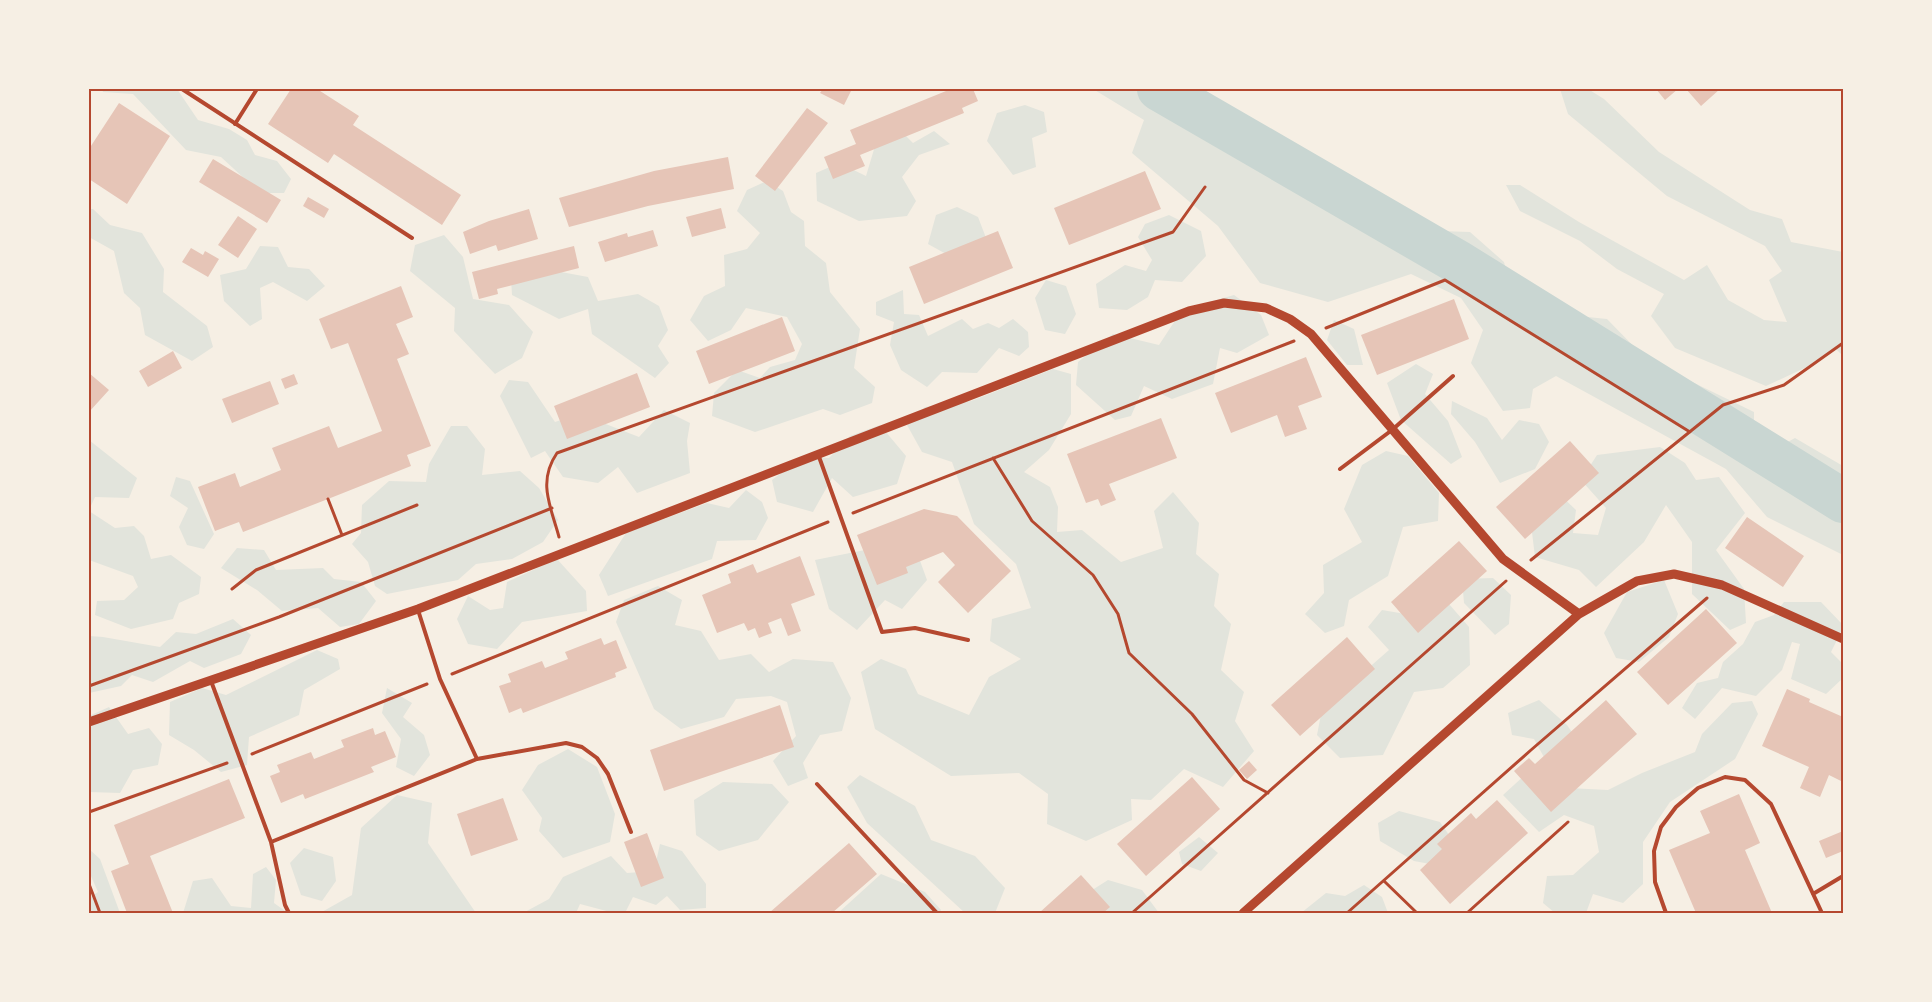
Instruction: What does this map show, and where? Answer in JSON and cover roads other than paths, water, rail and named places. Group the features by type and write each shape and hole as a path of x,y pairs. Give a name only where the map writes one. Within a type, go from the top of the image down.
{"street":[{"path":"89,722 418,609 1189,310 1224,303 1266,308 1290,319 1311,334 1502,559 1580,614"},
{"path":"1243,913 1580,614 1637,582 1674,574 1722,585 1843,639"}],"lane":[{"path":"182,89 412,238"},
{"path":"235,124 257,89"},
{"path":"1340,469 1392,430 1453,376"},
{"path":"818,454 882,632 915,628 968,640"},
{"path":"418,609 440,679 477,759"},
{"path":"210,680 271,842 285,905 289,913"},
{"path":"271,842 477,759 566,743 582,747 597,758 608,774 631,832"},
{"path":"1666,913 1655,882 1654,851 1661,827 1676,807 1698,788 1725,777 1745,780 1771,804 1822,913"},
{"path":"817,784 937,913"},
{"path":"1813,894 1843,876"}],"waterway":[{"path":"1159,89 1456,261 1843,501"}]}
